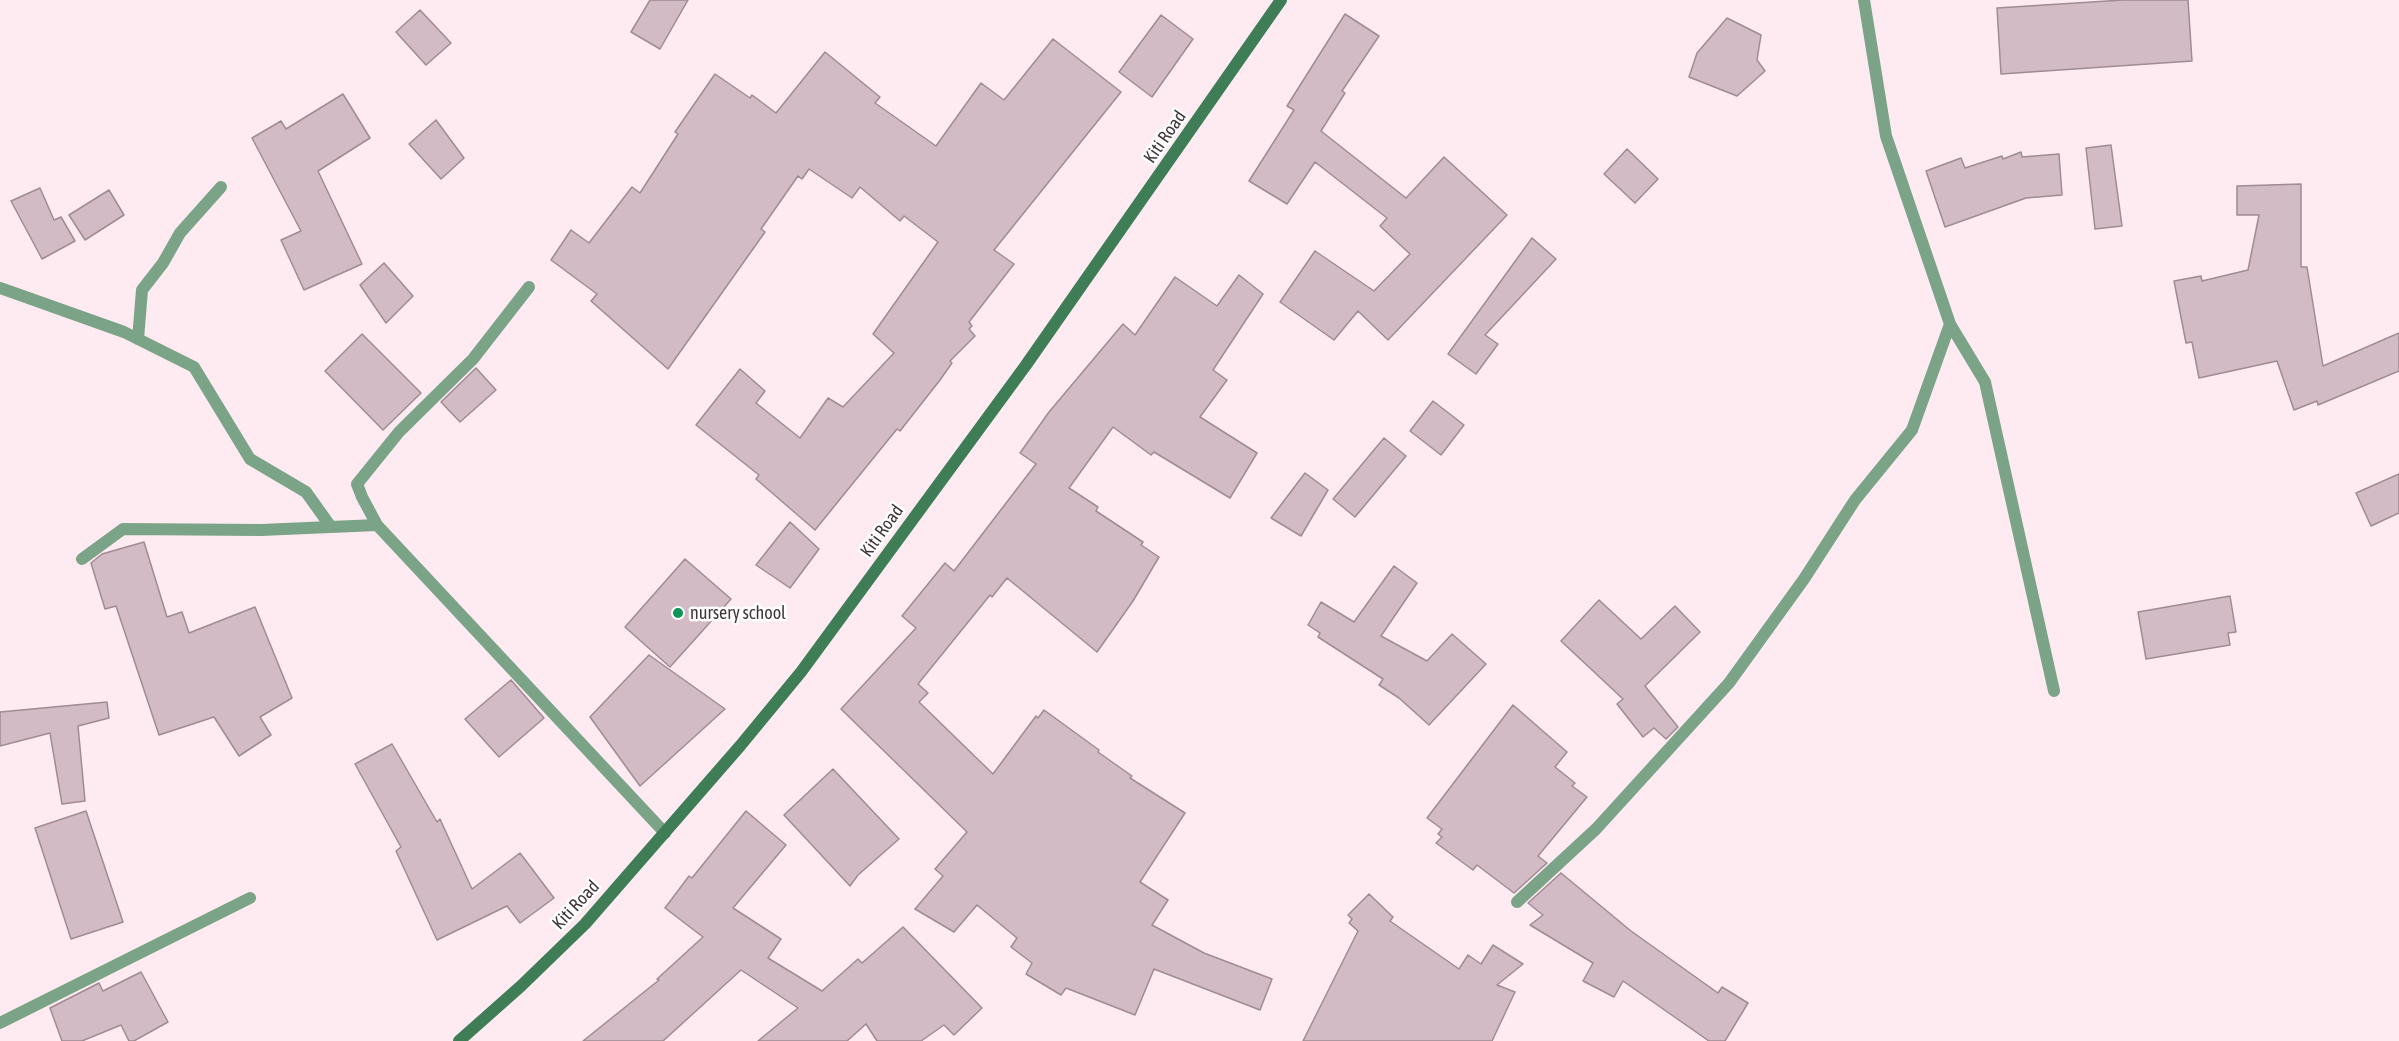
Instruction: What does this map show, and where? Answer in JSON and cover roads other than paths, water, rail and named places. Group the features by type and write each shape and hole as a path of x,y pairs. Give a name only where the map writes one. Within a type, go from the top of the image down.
{"street":[{"name":"Kiti Road","path":"459,1041 521,986 585,924 801,672 1032,356 1281,0"},
{"path":"1864,0 1886,136 1950,324 1984,382 2054,691"},
{"path":"138,339 142,290 163,263 180,233 222,187"},
{"path":"529,287 473,359 399,432 357,484 377,525 665,833"},
{"path":"0,288 138,339 194,367 250,459 306,492 331,527"},
{"path":"1517,902 1596,829 1729,683 1804,579 1855,500 1912,430 1950,324"},
{"path":"82,559 123,529 261,530 377,525"},
{"path":"0,1023 250,898"}],"place":[{"name":"nursery school","path":"678,613"}]}
